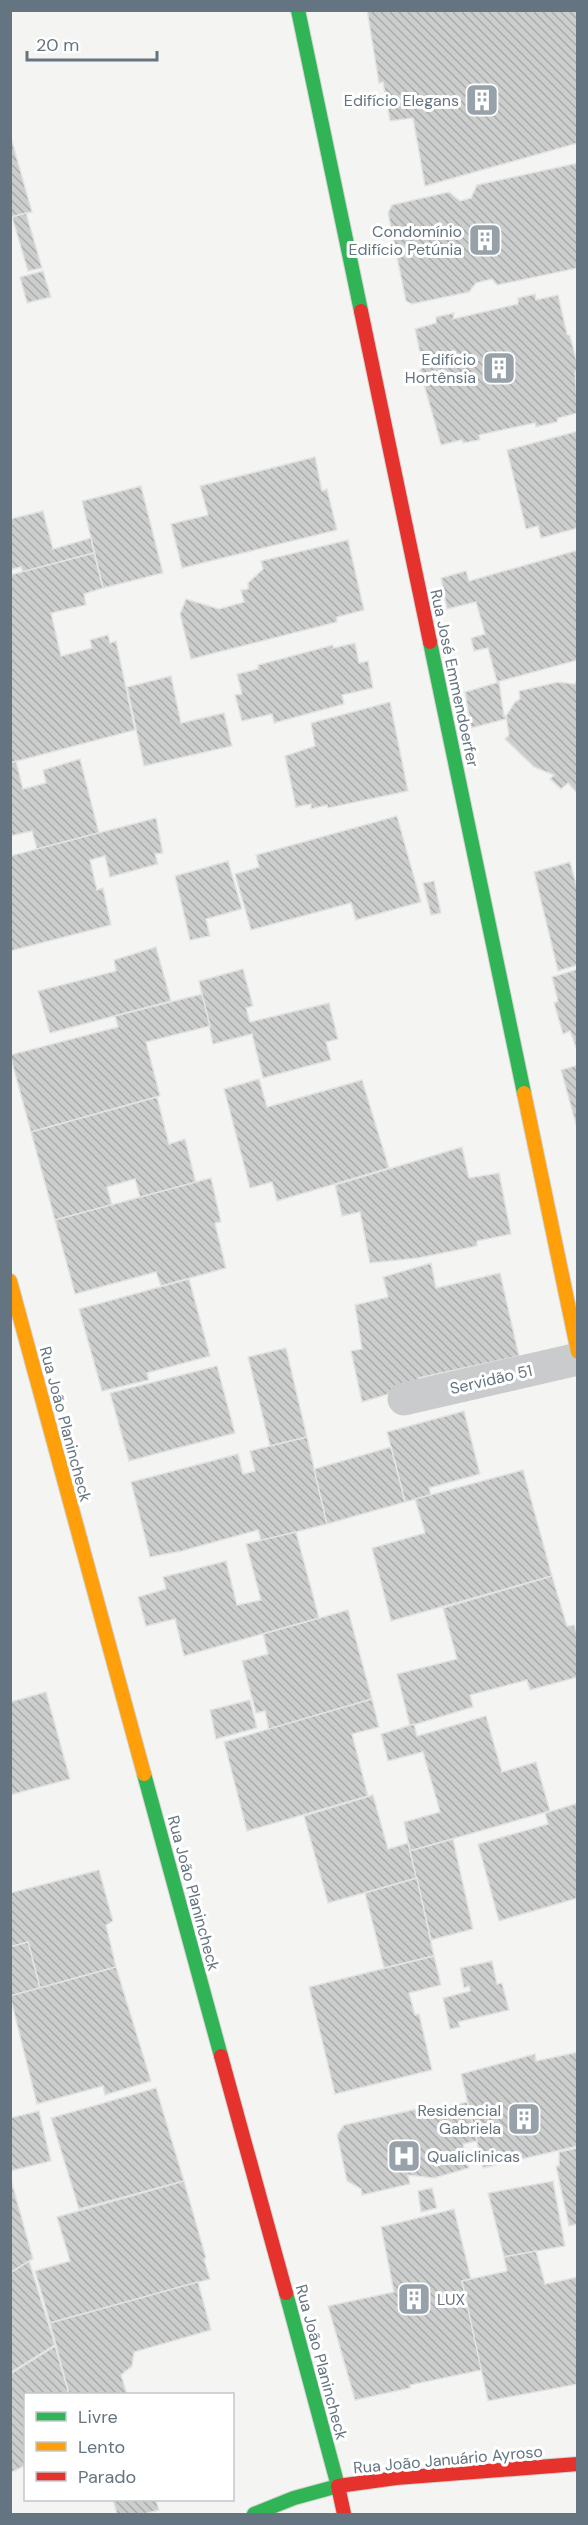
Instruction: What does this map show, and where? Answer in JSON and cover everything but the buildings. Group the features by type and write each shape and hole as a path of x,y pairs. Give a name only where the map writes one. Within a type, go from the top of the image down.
{"main road":[{"name":"Rua José Emmendoerfer","path":"298,10 578,1352"},
{"name":"Rua João Planincheck","path":"10,1281 344,2514"},
{"name":"Rua João Januário Ayroso","path":"254,2514 294,2498 338,2486 425,2475 578,2464"}],"street":[{"name":"Servidão 51","path":"404,1399 578,1359"}],"traffic: fast":[{"path":"298,10 361,311"},
{"path":"430,642 524,1093"},
{"path":"144,1774 221,2056"},
{"path":"254,2514 294,2498 338,2486 286,2293"}],"traffic: slow":[{"path":"524,1093 578,1352"},
{"path":"10,1281 144,1774"}],"traffic: jam":[{"path":"361,311 430,642"},
{"path":"221,2056 286,2293"},
{"path":"344,2514 338,2486 396,2478 578,2464"}],"place":[{"name":"Edifício Elegans","path":"482,100"},
{"name":"Condomínio Edifício Petúnia","path":"485,240"},
{"name":"Edifício Hortênsia","path":"499,368"},
{"name":"Residencial Gabriela","path":"524,2119"},
{"name":"Qualiclinicas","path":"404,2156"},
{"name":"LUX","path":"414,2299"}]}
